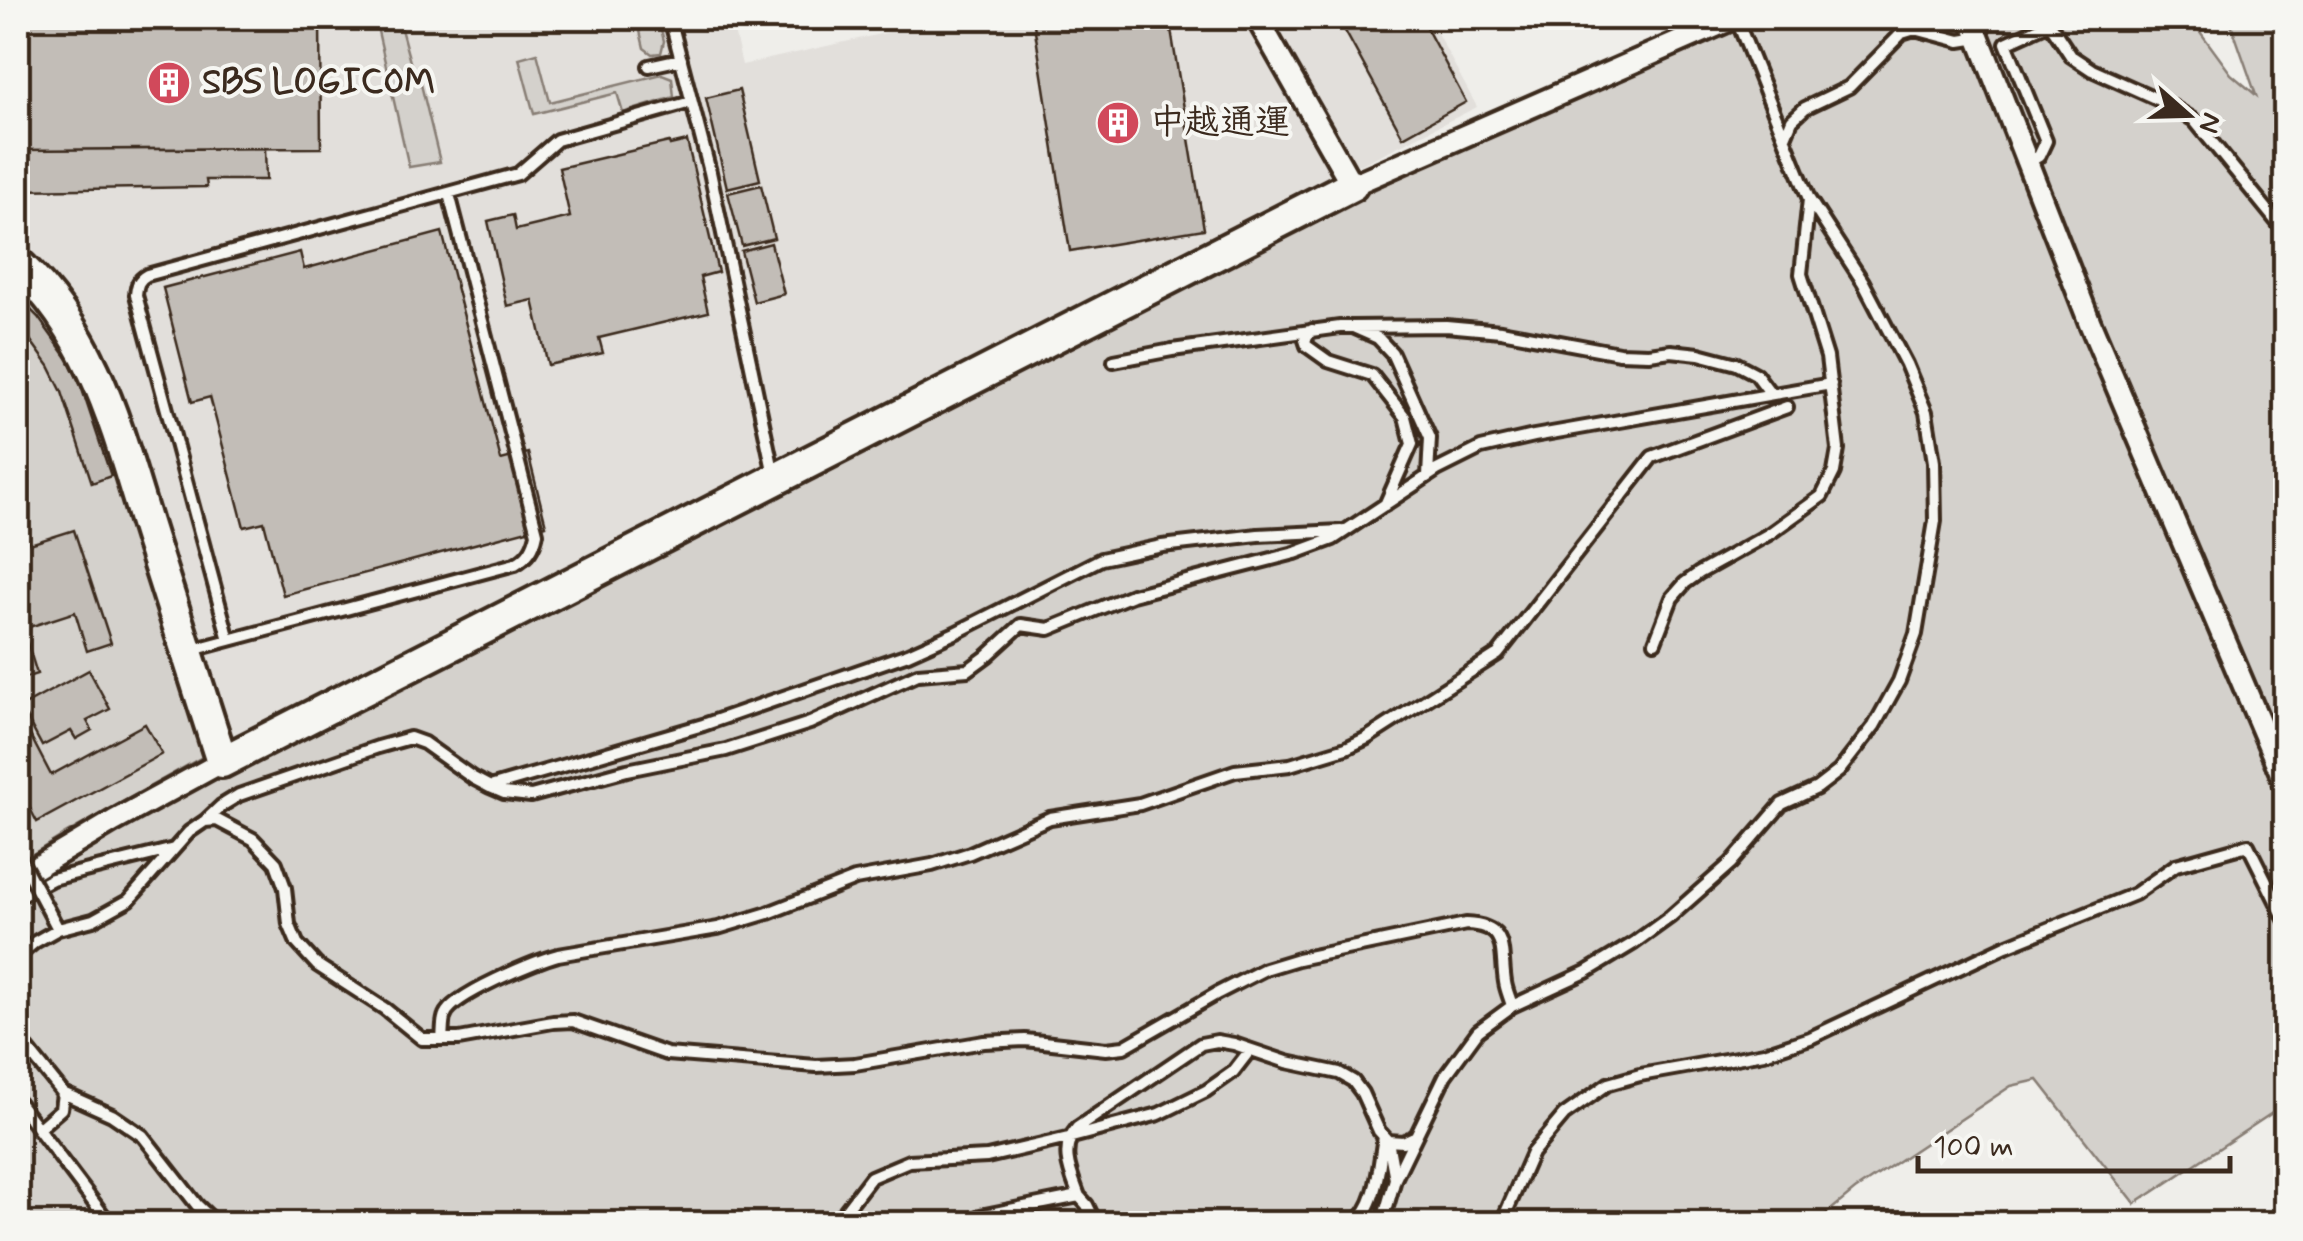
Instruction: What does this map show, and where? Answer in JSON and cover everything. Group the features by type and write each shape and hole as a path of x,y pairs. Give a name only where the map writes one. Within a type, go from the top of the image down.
{"street":[{"path":"1257,18 1352,185"},
{"path":"18,878 222,762 1352,185 1735,18"},
{"path":"1975,28 2097,340 2286,785"},
{"path":"18,264 62,314 98,377 222,762"}],"lane":[{"path":"670,18 710,172 775,480"},
{"path":"1382,1224 1395,1180 1445,1076 1478,1030 1512,1006 1586,972 1634,943 1731,863 1782,804 1817,788 1838,771 1874,726 1899,681 1916,634 1935,521 1934,462 1926,412 1864,282 1809,199 1735,18"},
{"path":"2028,162 2040,156 2046,141 2006,43 2048,20 2071,56 2081,63 2166,102 2194,120 2286,233"},
{"path":"1785,138 1792,120 1805,108 1849,88 1902,33 1914,29 1960,41 1975,28"},
{"path":"649,66 680,59"},
{"path":"229,640 136,295 141,278 518,174 557,140 691,102"},
{"path":"186,651 515,564 526,558 535,544 537,532 449,194"},
{"path":"1655,642 1672,598 1684,583 1769,534 1822,496 1834,472 1838,448 1827,356 1801,274 1809,199"},
{"path":"1114,360 1312,330 1446,326 1501,331 1619,354 1699,354 1737,364 1756,374 1770,394"},
{"path":"1353,328 1378,338 1392,352 1430,438 1428,476"},
{"path":"1312,330 1305,340 1307,346 1328,361 1372,375 1405,416 1412,444 1385,505"},
{"path":"18,956 58,929 93,920 129,900 189,832 220,806 378,746 410,738 424,743 490,787 532,796 627,770 726,750 810,723 918,674 968,670 1021,625 1049,629 1132,595 1295,554 1334,539 1428,476 1481,448 1831,384"},
{"path":"1734,401 1739,424"},
{"path":"442,1039 444,1014 454,1002 533,962 718,928 768,913 855,878 932,865 970,853 1050,818 1140,804 1234,771 1290,766 1346,748 1498,654 1652,458 1787,407"},
{"path":"490,787 704,725 908,654 955,634 1101,558 1162,546 1258,535 1347,530"},
{"path":"204,821 217,820 253,840 276,863 285,888 289,924 298,943 317,965 386,1009 422,1038 458,1039 573,1021 667,1054 816,1066 855,1064 984,1042 1025,1040 1106,1049 1124,1047 1265,969 1466,924 1492,930 1500,940 1512,1006"},
{"path":"1501,1224 1532,1154 1564,1115 1608,1084 1640,1074 1764,1052 1810,1038 2006,946 2135,894 2176,864 2248,845 2286,921"},
{"path":"18,897 52,879 175,848"},
{"path":"18,855 58,929"},
{"path":"18,1038 63,1093 112,1115 143,1136 217,1224"},
{"path":"1096,1224 1078,1196 1066,1158 1068,1138 1201,1044 1217,1041 1287,1062 1339,1072 1353,1081 1386,1139 1395,1180"},
{"path":"835,1224 871,1177 909,1161 987,1156 1159,1114 1233,1072 1250,1050"},
{"path":"38,1130 60,1109 63,1093"},
{"path":"18,1102 110,1224"},
{"path":"1386,1139 1402,1142 1416,1136"},
{"path":"1354,1224 1368,1207 1386,1139"},
{"path":"963,1224 980,1216 1078,1196"}],"shaded area":[{"path":"18,18 731,18 742,65 952,18 1245,18 1331,166 1328,180 917,398 236,740 228,738 100,351 74,306 18,250"},
{"path":"375,18 398,18 412,69 417,68 440,162 409,167"},
{"path":"637,18 658,18 664,41 661,53 652,54 644,48"},
{"path":"1266,18 1429,18 1477,107 1360,165 1350,161"},
{"path":"1756,18 2190,18 2231,74 2256,95 2229,18 2267,18 2285,44 2285,1101 2278,1109 2135,1204 2038,1080 2011,1086 1855,1190 1815,1223 18,1223 18,884 151,791 823,468 1367,193 1497,131"},
{"path":"537,53 550,102 662,74 672,78 674,97 623,113 617,93 534,114 519,58"},
{"path":"18,280 79,362 207,750 204,756 18,863"}],"building":[{"name":"SBS LOGICOM","path":"18,18 320,18 321,148 18,150"},
{"name":"中越通運","path":"1033,18 1169,18 1204,229 1070,251"},
{"path":"1338,18 1421,18 1466,102 1403,137"},
{"path":"739,90 760,180 727,188 706,98"},
{"path":"687,141 718,272 700,277 708,312 599,338 603,353 548,365 533,300 507,306 488,221 513,215 516,230 570,217 559,168"},
{"path":"265,148 266,180 206,180 207,187 18,190 18,150"},
{"path":"761,185 774,238 742,246 728,193"},
{"path":"442,232 501,460 528,453 546,525 283,595 264,522 244,527 210,397 192,402 163,288 300,252 304,269"},
{"path":"771,243 784,294 754,302 741,251"},
{"path":"18,297 38,317 68,359 111,476 92,483 62,392 49,366 18,323"},
{"path":"24,529 30,544 74,530 111,643 87,651 75,612 23,629 37,674 18,680 18,531"},
{"path":"89,670 110,709 87,721 92,730 76,739 71,731 42,746 21,707"},
{"path":"18,712 51,775 145,724 162,754 37,822 18,785"}],"place":[{"name":"SBS LOGICOM","path":"169,83"},
{"name":"中越通運","path":"1118,123"}]}
